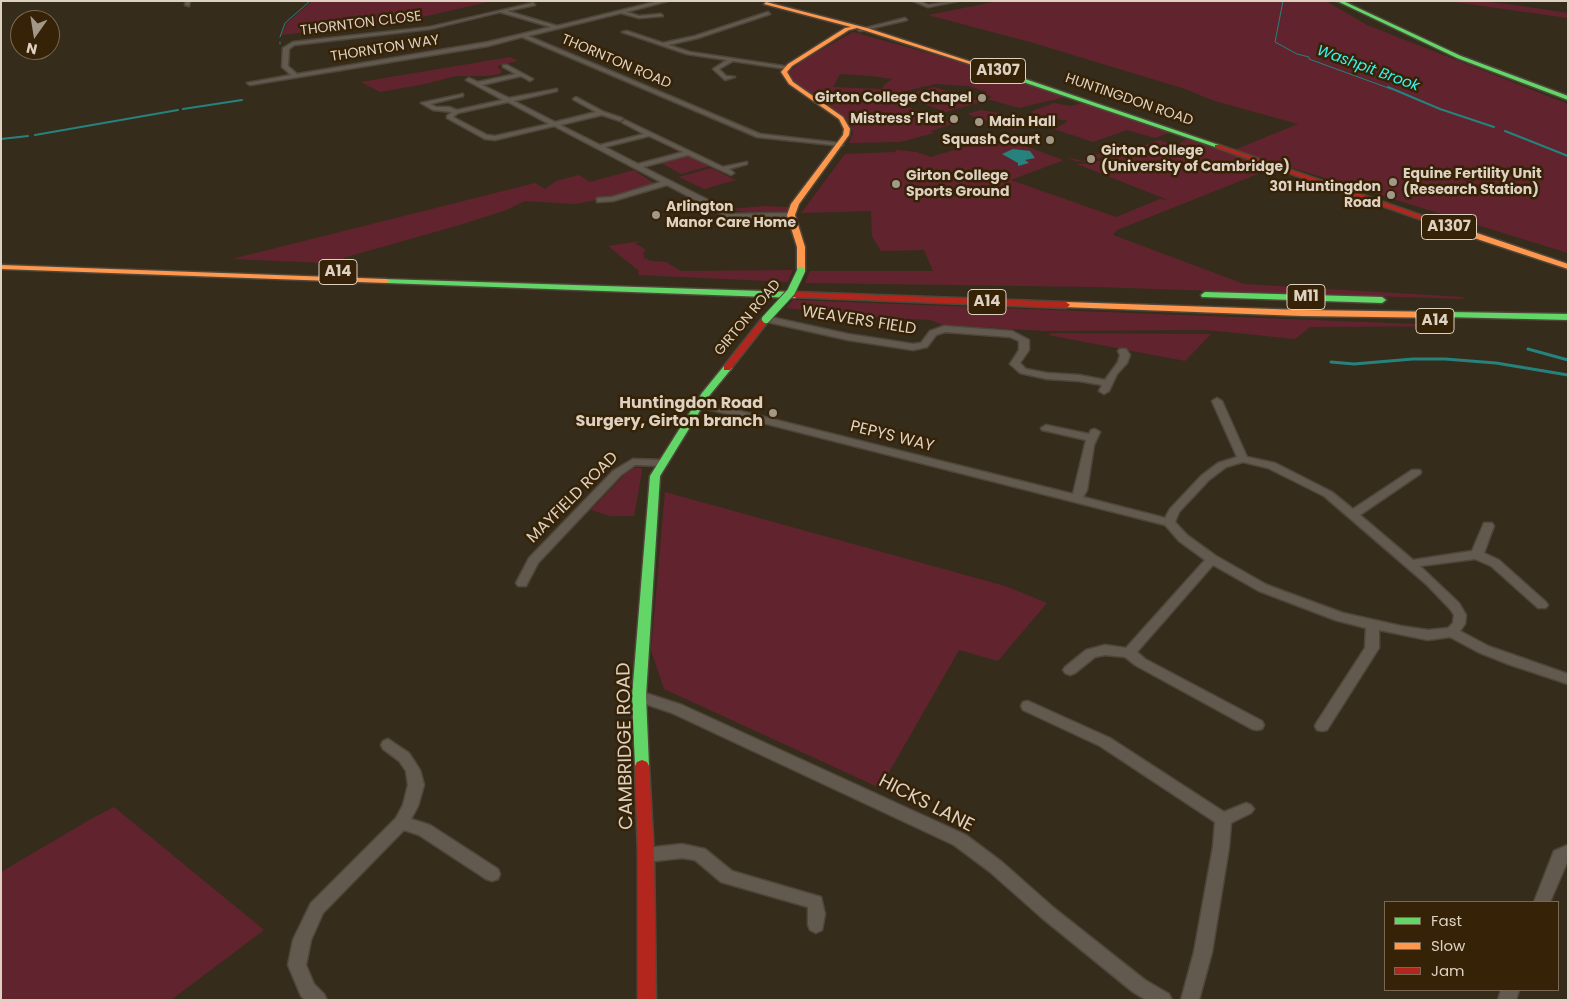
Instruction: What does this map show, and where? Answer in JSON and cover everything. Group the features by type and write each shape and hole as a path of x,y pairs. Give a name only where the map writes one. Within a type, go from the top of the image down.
{"main road":[{"path":"1339,1 1458,56 1568,98"},
{"path":"1348,1 1426,39 1568,94"},
{"name":"HUNTINGDON ROAD","path":"766,6 917,46 1036,84 1330,185 1568,262"},
{"path":"791,216 795,204 805,188 840,145 847,129 841,118 791,83 785,75 787,67 858,29"},
{"name":"HUNTINGDON ROAD","path":"1394,206 1568,267"},
{"name":"GIRTON ROAD","path":"653,491 655,476 700,404 766,319 791,292 801,272 801,247 791,216"},
{"name":"A14","path":"1,260 1045,298 1568,310"},
{"name":"A14","path":"1,267 1302,313 1568,317"},
{"path":"1045,298 1104,295"},
{"name":"M11","path":"1197,295 1397,300"},
{"name":"A14","path":"1302,313 1398,320 1568,326"},
{"name":"CAMBRIDGE ROAD","path":"647,1000 646,855 639,696 653,491"}],"street":[{"name":"THORNTON ROAD","path":"524,36 666,1"},
{"path":"915,1 926,5 956,1"},
{"name":"THORNTON CLOSE","path":"295,75 285,67 286,48 293,44 420,29 533,4"},
{"path":"662,44 696,36 766,6"},
{"name":"THORNTON CLOSE","path":"500,11 557,28"},
{"path":"622,12 639,17 661,15"},
{"path":"858,29 905,20 887,15"},
{"path":"618,33 627,31 689,53 787,67"},
{"name":"THORNTON ROAD","path":"524,36 759,136 840,145"},
{"name":"THORNTON WAY","path":"250,83 488,44 524,36"},
{"path":"731,60 716,69 725,78 732,77"},
{"path":"505,66 530,80"},
{"path":"478,84 520,75"},
{"path":"469,80 665,183 721,210 726,216 791,216"},
{"path":"548,87 557,91 456,112 449,117 484,137 491,138 556,125 602,112"},
{"path":"456,112 449,109 432,108 424,103 461,95"},
{"path":"576,99 731,173"},
{"path":"598,147 650,134"},
{"path":"636,167 688,152"},
{"path":"723,169 745,163"},
{"path":"600,200 617,198 665,183"},
{"path":"669,219 681,224"},
{"name":"WEAVERS FIELD","path":"766,319 848,337 913,347 924,345 933,333 944,329 1012,334 1024,340 1024,350 1015,364 1023,371 1047,376 1071,377 1106,387 1122,363 1125,355 1123,351"},
{"path":"1216,401 1243,458"},
{"name":"PEPYS WAY","path":"700,404 1169,522"},
{"path":"1046,428 1093,435 1081,490 1076,500"},
{"path":"1452,632 1459,624 1460,615 1456,606 1354,514 1328,494 1304,480 1271,465 1243,458 1222,465 1205,478 1174,511 1169,522 1183,538 1212,559 1281,595 1340,617 1373,625 1428,635 1452,632 1483,649 1568,679"},
{"name":"MAYFIELD ROAD","path":"522,583 533,561 617,473 634,462 663,463"},
{"path":"1354,514 1416,472"},
{"path":"1477,555 1488,526"},
{"path":"1410,564 1465,555 1477,555 1495,563 1542,605"},
{"path":"1129,653 1212,559"},
{"path":"1322,726 1372,648 1373,625"},
{"path":"1070,670 1091,652 1106,650 1129,653 1140,662 1257,725"},
{"name":"HICKS LANE","path":"639,696 658,701 686,713 960,840 996,867 1048,913 1139,986 1163,1000"},
{"path":"1028,706 1105,742 1223,819"},
{"path":"318,1000 307,990 297,965 302,940 317,908 402,823 410,806 416,778 404,757 388,745"},
{"path":"1223,819 1246,809"},
{"path":"1190,1000 1203,952 1221,847 1223,819"},
{"path":"402,823 424,830 492,874"},
{"path":"646,855 682,851 699,854 727,878 815,902 816,924"},
{"path":"1542,901 1560,856 1568,852"}],"shaded area":[{"path":"312,1 492,1 405,21 281,35 287,23"},
{"path":"999,1 1326,1 1367,25 1568,104 1568,253 1234,150 1298,124 1215,101 1182,88 1030,42 928,15"},
{"path":"1447,1 1481,1 1522,6 1568,13 1568,18"},
{"path":"853,32 963,63 1065,97 1019,108 987,99 992,97 984,94 987,92 968,86 935,84 886,96 888,100 943,119 952,124 931,131 934,133 900,142 849,143 853,133 851,126 841,114 789,77 788,72 805,59","holes":["840,74 892,79 882,89 833,87"]},
{"path":"510,57 518,61 497,67 502,71 500,74 456,76 380,92 361,82"},
{"path":"935,87 981,102 946,112 902,96"},
{"path":"1054,103 1071,106 1083,103 1169,133 1155,138 1127,130 1093,142 1051,128 1060,126 1067,122 1066,120 1051,119 1030,112"},
{"path":"980,110 999,113 1026,124 1014,130 967,114"},
{"path":"993,138 1008,140 1064,160 1011,180 1116,217 1160,199 1168,200 1077,164 1093,163 1159,140 1177,146 1186,139 1235,155 1273,168 1117,230 1113,235 1244,284 1463,297 1464,299 1096,287 805,283 810,271 933,271 924,250 881,251 872,236 871,211 801,213 845,154 896,152 895,150 898,150 917,152 931,157"},
{"path":"1114,142 1130,147 1088,162 1075,161 1067,157 1082,161 1086,160 1084,158 1110,150 1100,147"},
{"path":"690,156 710,166 681,174 661,163"},
{"path":"711,168 736,180 704,189 679,177"},
{"path":"634,170 655,184 611,198 574,204 525,201 504,211 343,258 349,264 232,259 535,183 545,189 556,181 579,175 590,182"},
{"path":"764,206 788,207 789,209 784,213 749,213 730,209"},
{"path":"641,241 635,243 646,250 643,253 644,258 651,261 666,262 681,271 793,270 788,282 638,275 639,271 608,246"},
{"path":"793,300 1469,326 1310,327 1295,339 1206,330 1044,331 943,325 930,320 805,313 804,310 786,308"},
{"path":"1053,333 1211,334 1185,361 1048,335"},
{"path":"634,468 642,468 642,472 634,516 610,516 591,510 625,474"},
{"path":"665,492 1005,586 1047,603 998,661 959,650 880,788 664,689 651,650"},
{"path":"114,807 264,930 171,1000 1,1000 1,872"}],"water":[{"path":"1013,149 1030,151 1035,158 1025,160 1029,163 1018,166 1018,163 1002,154"}],"waterway":[{"path":"280,37 285,23 310,1"},
{"name":"Washpit Brook","path":"1283,1 1275,42 1297,54 1309,57 1309,59 1391,89"},
{"name":"Washpit Brook","path":"1388,87 1440,109 1494,127"},
{"path":"183,109 242,100"},
{"path":"35,135 178,110"},
{"name":"Washpit Brook","path":"1505,131 1568,156"},
{"path":"1,139 28,136"},
{"path":"1528,349 1568,360"},
{"path":"1331,362 1354,364 1413,359 1445,359 1496,363 1568,375"}],"traffic: fast":[{"path":"1339,1 1459,57 1568,98"},
{"path":"981,66 1217,146"},
{"path":"766,319 791,292 801,271"},
{"path":"386,281 795,295"},
{"path":"1205,295 1382,300"},
{"path":"1449,315 1568,317"},
{"path":"642,766 639,696 655,476 705,395 727,368"}],"traffic: slow":[{"path":"766,3 865,29 981,66"},
{"path":"801,271 801,247 791,215 795,204 846,135 847,129 841,118 791,83 784,72 790,65 847,29 857,27"},
{"path":"1468,233 1568,267"},
{"path":"1,267 386,281"},
{"path":"1066,305 1302,313 1449,315"}],"traffic: jam":[{"path":"1217,146 1468,233"},
{"path":"795,295 1066,305"},
{"path":"727,368 766,319"},
{"path":"642,766 646,855 647,1000"}],"place":[{"name":"Girton College Chapel","path":"982,98"},
{"name":"Mistress' Flat","path":"954,119"},
{"name":"Main Hall","path":"979,122"},
{"name":"Squash Court","path":"1050,140"},
{"name":"Girton College (University of Cambridge)","path":"1091,159"},
{"name":"Equine Fertility Unit (Research Station)","path":"1393,182"},
{"name":"Girton College Sports Ground","path":"896,184"},
{"name":"301 Huntingdon Road","path":"1391,195"},
{"name":"Arlington Manor Care Home","path":"656,215"},
{"name":"Huntingdon Road Surgery, Girton branch","path":"773,413"}]}
